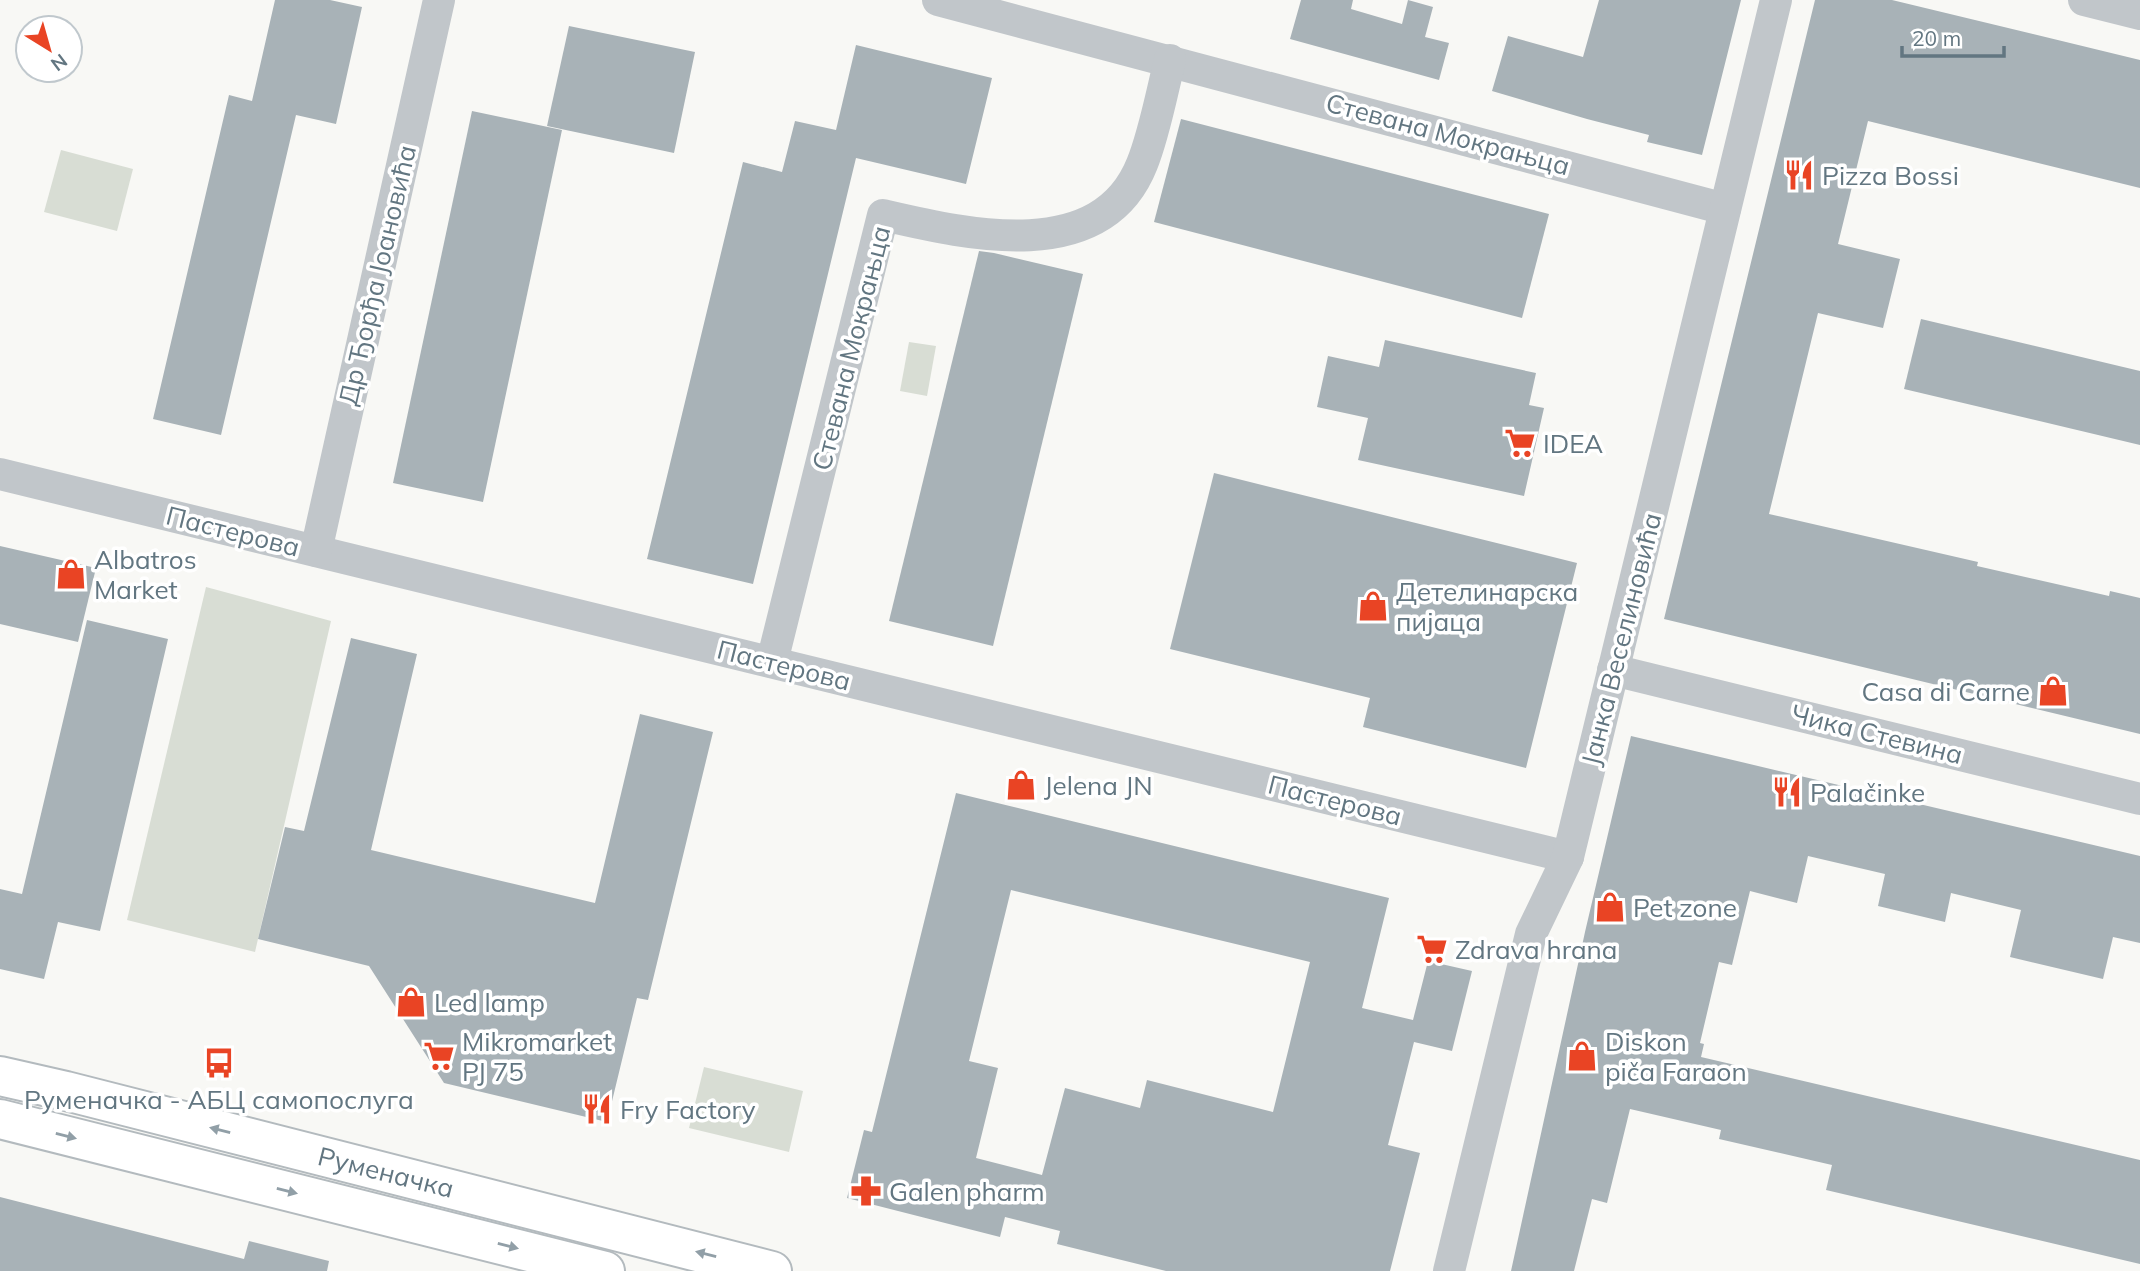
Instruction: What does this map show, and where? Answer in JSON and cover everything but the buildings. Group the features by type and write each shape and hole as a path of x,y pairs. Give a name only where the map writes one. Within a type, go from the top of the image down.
{"street":[{"name":"Др Ђорђа Јоановића","path":"316,551 439,0"},
{"name":"Стевана Мокрањца","path":"938,0 1725,209"},
{"name":"Јанка Веселиновића","path":"1449,1271 1531,934 1568,858 1776,0"},
{"path":"2084,0 2140,14"},
{"name":"Стевана Мокрањца","path":"772,662 883,215 1002,236 1044,235 1088,224 1124,196 1142,164 1170,60"},
{"name":"Пастерова","path":"0,474 1568,858"},
{"name":"Чика Стевина","path":"1614,670 2140,799"},
{"name":"Руменачка","path":"0,1076 772,1271"},
{"name":"Руменачка","path":"0,1119 605,1271"}],"shaded area":[{"path":"61,150 133,169 117,231 44,212"},
{"path":"909,342 936,346 927,396 900,391"},
{"path":"206,587 331,621 255,952 127,920"},
{"path":"704,1067 803,1091 789,1152 689,1128"}],"place":[{"name":"Pizza Bossi","path":"1799,175"},
{"name":"IDEA","path":"1520,443"},
{"name":"Albatros Market","path":"71,574"},
{"name":"Детелинарска пијаца","path":"1373,606"},
{"name":"Casa di Carne","path":"2053,691"},
{"name":"Jelena JN","path":"1021,785"},
{"name":"Palačinke","path":"1787,792"},
{"name":"Pet zone","path":"1610,907"},
{"name":"Zdrava hrana","path":"1432,949"},
{"name":"Led lamp","path":"411,1002"},
{"name":"Mikromarket PJ 75","path":"439,1056"},
{"name":"Diskon piča Faraon","path":"1582,1056"},
{"name":"Руменачка - АБЦ самопослуга","path":"219,1063"},
{"name":"Fry Factory","path":"597,1109"},
{"name":"Galen pharm","path":"866,1191"}]}
